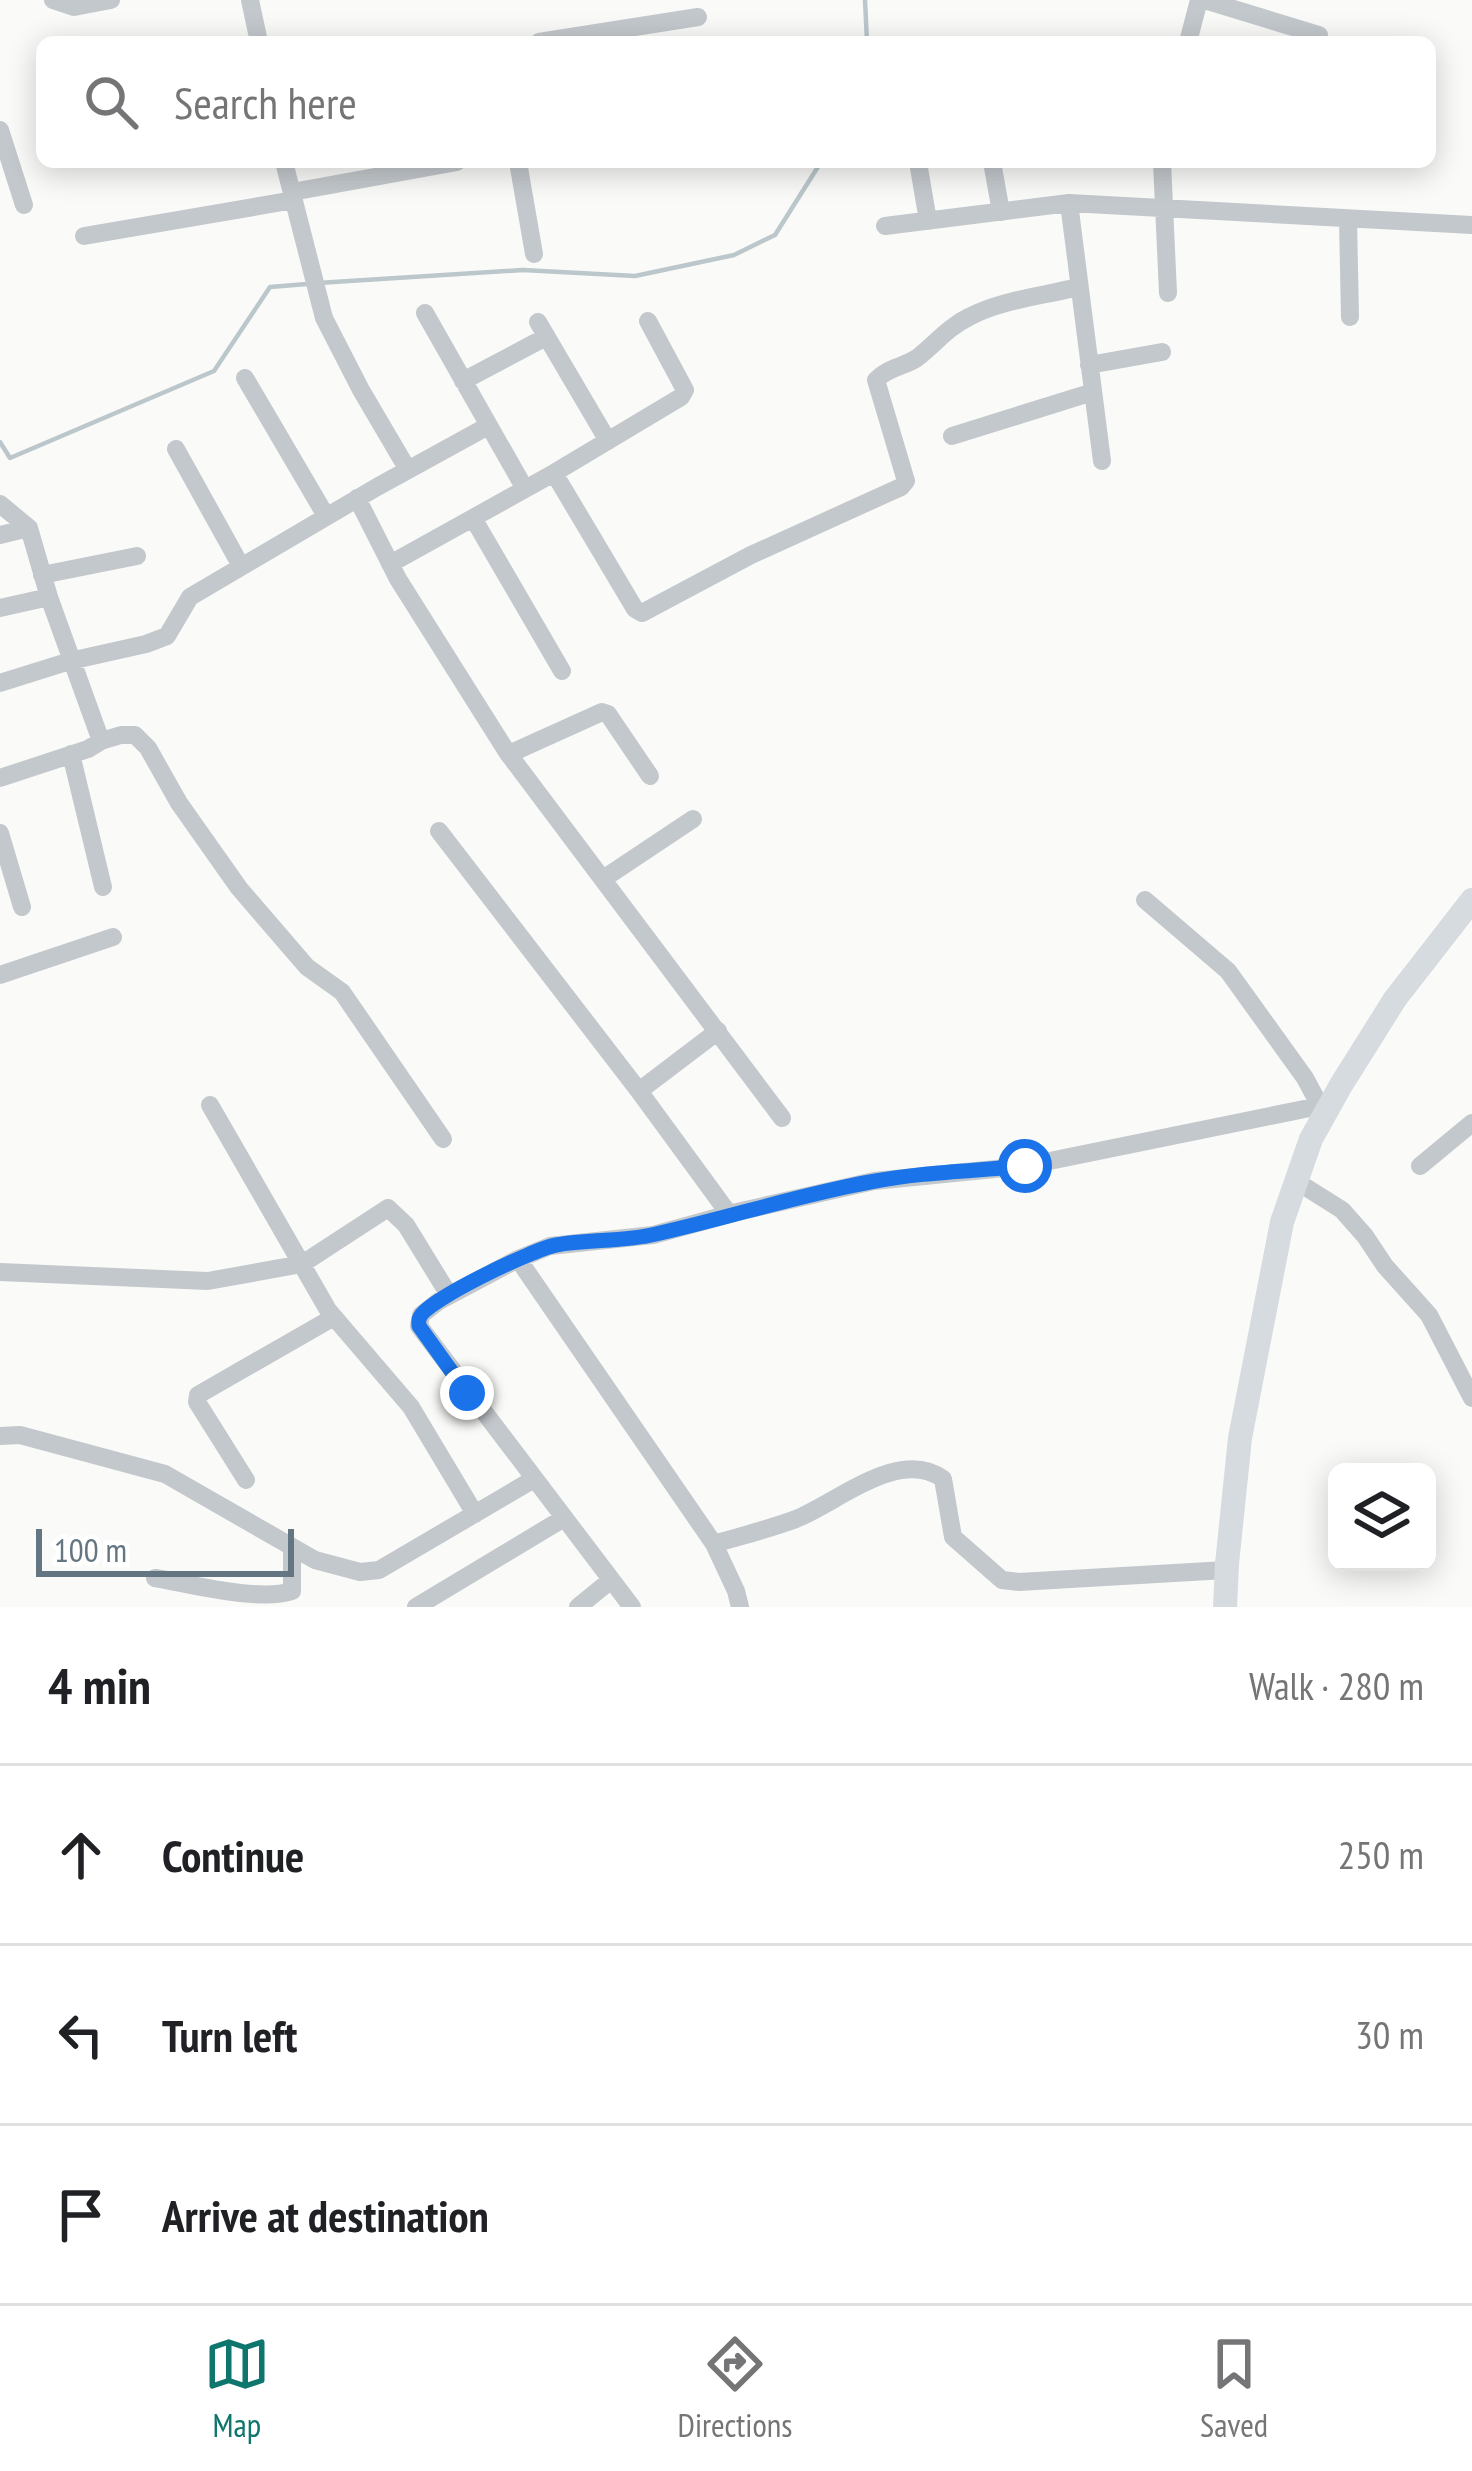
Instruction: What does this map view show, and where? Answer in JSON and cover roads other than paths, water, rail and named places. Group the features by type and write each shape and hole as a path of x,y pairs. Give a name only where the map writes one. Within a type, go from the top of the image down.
{"main road":[{"path":"1225,1607 1240,1438 1282,1222 1311,1138 1324,1105 1395,999 1472,900"}],"street":[{"path":"53,0 74,7 111,0"},
{"path":"250,0 258,36"},
{"path":"1191,36 1202,0 1319,35"},
{"path":"576,36 698,16"},
{"path":"0,130 24,205"},
{"path":"286,168 324,318 408,470"},
{"path":"84,236 428,168"},
{"path":"519,168 534,254"},
{"path":"919,168 928,221"},
{"path":"993,168 1001,212"},
{"path":"1162,168 1168,293"},
{"path":"885,226 1069,203 1472,225"},
{"path":"1069,203 1102,461"},
{"path":"1348,219 1349,317"},
{"path":"554,473 635,609 642,613 751,555 901,487 906,481 876,380 916,359 968,317 1078,287"},
{"path":"425,313 525,489"},
{"path":"390,564 681,397 685,390 648,321"},
{"path":"463,381 542,329 608,441"},
{"path":"1089,365 1162,352"},
{"path":"245,378 326,516"},
{"path":"952,436 1093,392"},
{"path":"0,683 167,636 190,597 488,426"},
{"path":"176,449 241,566"},
{"path":"357,498 390,564 508,754 782,1118"},
{"path":"0,504 29,528 100,741"},
{"path":"473,518 562,671"},
{"path":"0,536 29,528"},
{"path":"42,575 137,556"},
{"path":"0,608 49,597"},
{"path":"508,754 602,712 650,776"},
{"path":"0,778 100,741 135,735 239,888 307,967 343,992 442,1139"},
{"path":"71,754 103,887"},
{"path":"603,879 694,819"},
{"path":"439,831 729,1214"},
{"path":"0,833 22,907"},
{"path":"632,1607 419,1326 421,1315 518,1258 550,1246 652,1235 874,1181 1025,1166 1324,1105 1228,971 1145,900"},
{"path":"0,975 113,937"},
{"path":"639,1091 718,1031"},
{"path":"209,1105 328,1310 411,1407 475,1514"},
{"path":"1420,1166 1472,1123"},
{"path":"1297,1181 1342,1210 1365,1236 1429,1315 1472,1397"},
{"path":"0,1272 208,1282 302,1264 388,1208 406,1225 449,1295"},
{"path":"518,1258 714,1544 740,1607"},
{"path":"246,1480 197,1402 198,1395 334,1317"},
{"path":"0,1436 20,1435 165,1474 292,1549 360,1572 379,1570 534,1479"},
{"path":"714,1544 797,1518 869,1481 912,1468 930,1470 943,1479 953,1537 1002,1580 1226,1570"},
{"path":"416,1607 564,1518"},
{"path":"155,1578 262,1595 284,1594 292,1591 292,1549"},
{"path":"578,1607 611,1580"}],"waterway":[{"path":"865,0 867,36"},
{"path":"318,283 523,270 635,276 734,255 775,235 817,168"},
{"path":"0,442 10,458 214,371 270,287 307,284"}]}
